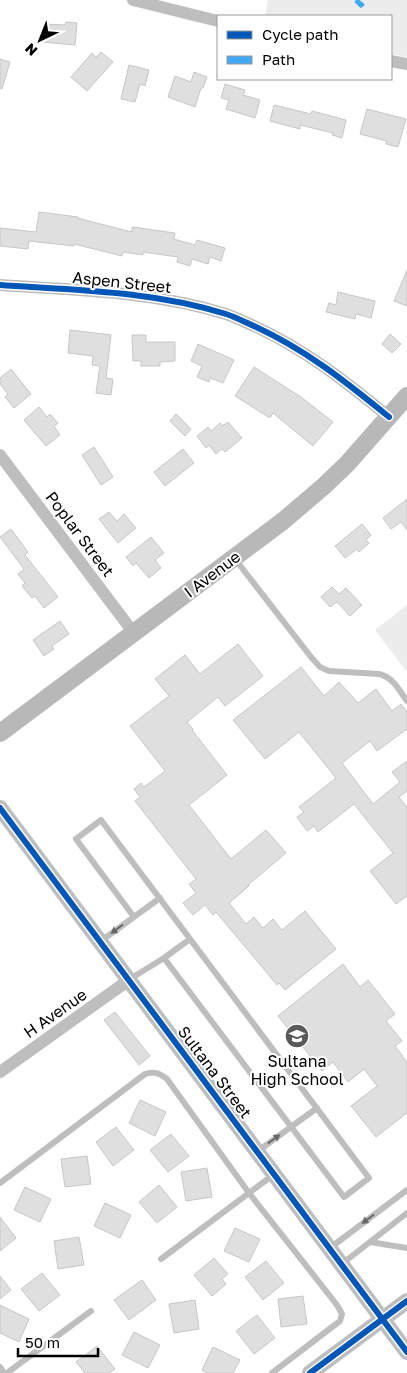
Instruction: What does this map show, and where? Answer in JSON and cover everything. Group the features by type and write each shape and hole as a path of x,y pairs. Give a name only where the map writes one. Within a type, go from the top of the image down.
{"main road":[{"name":"I Avenue","path":"0,733 270,531 347,464 407,396"}],"street":[{"path":"133,0 217,21"},
{"path":"392,61 407,64"},
{"name":"Aspen Street","path":"0,285 118,293 180,302 227,314 268,333 326,366 389,417"},
{"name":"Poplar Street","path":"0,455 134,632"},
{"name":"Sultana Street","path":"0,808 407,1352"},
{"name":"H Avenue","path":"0,1072 129,980"},
{"path":"310,1373 407,1301"}],"lane":[{"path":"234,558 320,667 329,670 386,676 407,701"},
{"path":"134,917 76,839 101,820 370,1178 344,1197 164,958"},
{"path":"100,942 160,898"},
{"path":"129,980 190,939"},
{"path":"0,1183 145,1074 158,1072 167,1079 248,1193 337,1305 342,1314 340,1321 272,1373"},
{"path":"257,1152 317,1108"},
{"path":"160,1259 274,1174"},
{"path":"330,1248 407,1190"},
{"path":"341,1264 407,1214"},
{"path":"370,1242 407,1248"},
{"path":"0,1368 6,1373 91,1311"}],"shaded area":[{"path":"268,0 407,0 407,57 392,54 392,15 265,15"},
{"path":"407,605 407,672 375,630"}],"building":[{"path":"66,22 77,23 75,45 42,42 44,24 65,25"},
{"path":"101,52 113,62 87,91 71,77 92,53 96,57"},
{"path":"0,59 10,62 2,89 0,88"},
{"path":"129,65 149,70 145,86 140,84 135,102 121,99"},
{"path":"194,72 207,77 195,107 168,97 175,76 191,82"},
{"path":"225,84 245,90 243,95 260,100 255,118 226,109 229,100 221,98"},
{"path":"274,105 311,114 312,111 346,120 342,138 332,135 333,133 300,125 300,129 270,121"},
{"path":"367,109 406,119 398,147 386,144 387,141 360,134"},
{"path":"39,212 78,217 132,232 132,227 175,233 174,239 195,245 197,240 225,248 221,261 210,257 208,264 192,259 190,266 177,262 178,257 143,252 143,255 123,252 122,256 74,244 74,246 29,241 28,249 0,246 0,228 36,232"},
{"path":"407,270 407,306 394,301"},
{"path":"338,292 375,301 371,318 356,314 355,319 326,312 329,303 336,305"},
{"path":"70,330 111,335 106,378 113,379 111,395 96,393 100,366 92,365 93,356 68,353"},
{"path":"390,334 401,344 392,353 382,344"},
{"path":"132,335 146,335 146,342 175,342 175,361 160,362 160,366 141,366 141,361 133,361"},
{"path":"198,344 234,360 223,383 210,378 209,382 197,377 202,366 191,361"},
{"path":"254,367 301,397 333,422 313,446 273,413 270,418 235,396"},
{"path":"11,369 31,394 14,408 5,397 8,394 0,384 0,378"},
{"path":"39,407 47,417 50,414 58,423 54,426 60,435 46,446 24,420"},
{"path":"176,414 191,429 185,436 170,421"},
{"path":"228,422 242,438 225,452 222,449 216,454 209,445 206,448 197,436 208,427 211,431 220,423 222,426"},
{"path":"94,447 113,477 101,485 82,455"},
{"path":"183,449 194,463 165,486 154,472"},
{"path":"407,499 407,530 401,522 391,529 383,518"},
{"path":"109,512 117,521 124,514 136,528 118,543 99,519"},
{"path":"362,524 371,535 366,540 369,543 359,552 357,549 345,558 335,546"},
{"path":"11,529 28,552 25,555 58,597 44,608 35,596 32,598 22,586 25,583 18,574 24,569 0,537"},
{"path":"151,537 164,553 155,560 161,568 149,578 136,563 133,566 126,557"},
{"path":"332,587 339,594 346,588 362,605 350,616 337,602 330,607 321,597"},
{"path":"60,621 69,634 52,646 54,649 44,656 33,640"},
{"path":"238,644 263,676 225,706 218,697 187,722 227,775 189,805 231,859 266,830 286,853 229,903 246,924 254,917 263,928 273,919 282,930 305,911 336,949 285,990 279,983 277,985 216,912 213,915 205,905 193,915 183,903 196,893 189,884 196,879 135,801 140,797 134,789 141,783 144,787 165,771 130,726 169,696 155,679 185,655 200,674"},
{"path":"301,667 324,696 339,682 358,703 376,689 392,711 401,704 407,712 407,729 377,751 370,741 342,763 373,804 400,782 392,772 407,761 407,791 399,797 407,807 407,896 396,904 370,871 393,853 354,804 318,832 314,826 307,831 297,817 304,812 299,807 336,778 299,732 265,759 233,720"},
{"path":"343,964 360,987 368,980 395,1014 386,1021 402,1041 395,1046 407,1062 407,1113 376,1137 351,1106 377,1086 364,1069 348,1082 333,1062 322,1071 278,1016"},
{"path":"115,1012 150,1056 139,1065 104,1020"},
{"path":"140,1100 166,1112 155,1136 129,1123"},
{"path":"116,1127 134,1150 113,1166 96,1142"},
{"path":"171,1134 189,1156 168,1172 150,1150"},
{"path":"87,1156 91,1184 65,1187 61,1159"},
{"path":"207,1168 212,1197 186,1201 181,1172"},
{"path":"159,1185 177,1207 157,1223 139,1202"},
{"path":"25,1187 51,1199 40,1222 14,1210"},
{"path":"105,1203 131,1215 120,1238 94,1226"},
{"path":"0,1217 16,1238 0,1251"},
{"path":"235,1228 260,1239 249,1262 224,1251"},
{"path":"79,1237 84,1265 58,1269 54,1241"},
{"path":"214,1258 228,1274 222,1279 226,1284 212,1296 194,1275"},
{"path":"266,1261 284,1283 263,1300 245,1277"},
{"path":"42,1273 60,1295 39,1311 21,1289"},
{"path":"0,1276 11,1290 0,1299"},
{"path":"142,1280 156,1300 129,1320 114,1300"},
{"path":"303,1296 307,1324 281,1327 278,1299"},
{"path":"195,1300 199,1329 174,1333 169,1304"},
{"path":"0,1305 29,1319 19,1342 0,1333"},
{"path":"257,1315 275,1338 254,1354 236,1331"},
{"path":"134,1332 160,1345 148,1368 122,1355"},
{"path":"97,1346 115,1369 109,1373 85,1373 76,1362"},
{"path":"213,1347 240,1360 233,1373 207,1373 202,1370"}],"marked path":[{"path":"356,0 361,5 366,0"}],"cycle path":[{"path":"0,285 85,290 142,296 170,300 226,314 291,345 341,379 389,417"},
{"path":"0,808 407,1352"},
{"path":"310,1373 407,1301"}],"place":[{"name":"Sultana High School","path":"297,1036"}]}
